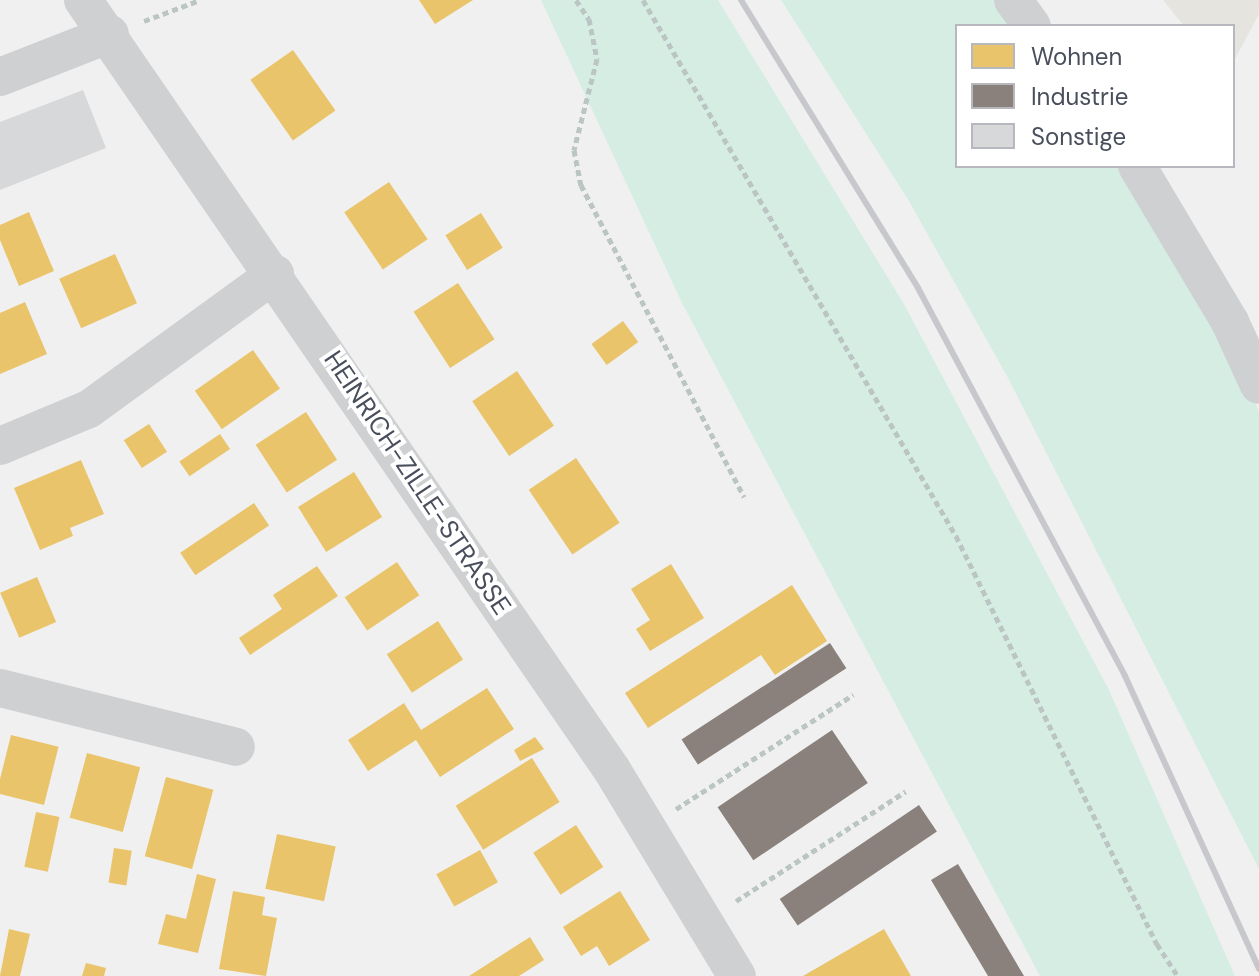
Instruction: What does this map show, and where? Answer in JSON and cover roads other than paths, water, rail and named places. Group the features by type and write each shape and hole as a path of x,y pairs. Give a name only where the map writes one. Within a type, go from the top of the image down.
{"street":[{"name":"HEINRICH-ZILLE-STRASSE","path":"83,0 110,34 275,274 647,828 737,976"},
{"path":"1013,0 1031,24"},
{"path":"0,77 110,34"},
{"path":"1138,168 1230,322 1259,385"},
{"path":"0,446 89,409 275,274"},
{"path":"0,688 236,747"}],"railway":[{"path":"741,0 918,288 1125,676 1259,969"}]}
